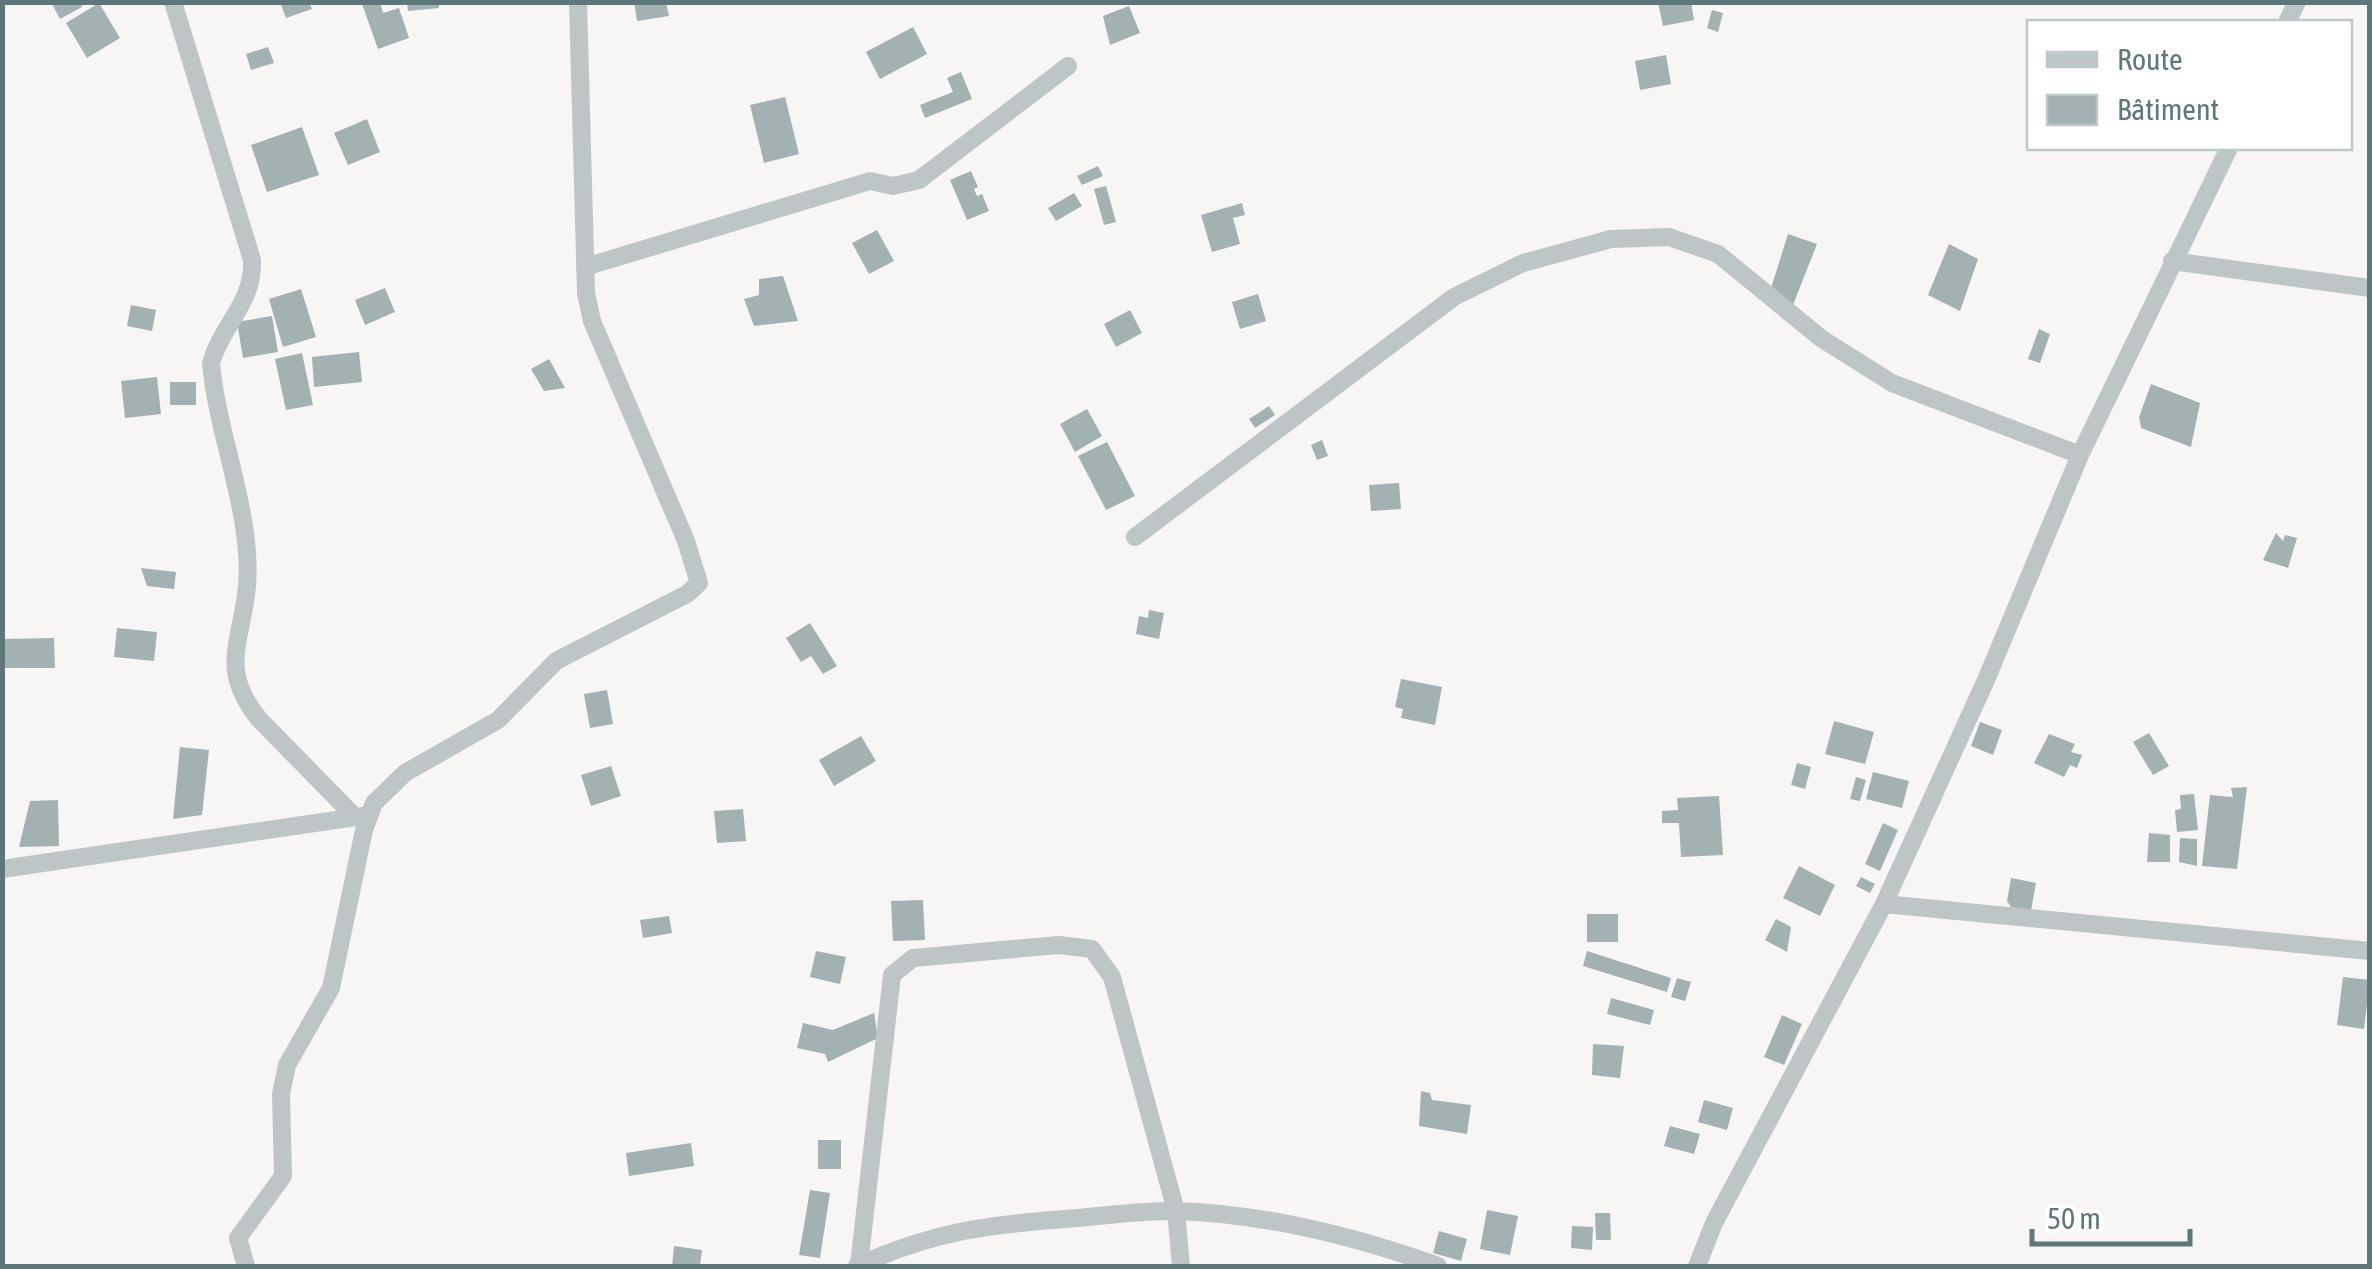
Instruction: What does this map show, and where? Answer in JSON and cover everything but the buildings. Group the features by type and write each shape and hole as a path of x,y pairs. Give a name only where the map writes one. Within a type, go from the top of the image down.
{"street":[{"path":"173,2 252,260 253,282 246,302 215,348 211,363 247,565 234,670 247,704 259,719 362,816"},
{"path":"246,1266 238,1238 283,1176 282,1094 287,1065 331,988 339,964 362,816 387,787 498,720 556,661 687,594 699,583 686,541 592,320 585,267 578,2"},
{"path":"585,267 870,181 893,186 919,180 1068,66"},
{"path":"1698,1266 1714,1223 1884,904 1986,680 2080,454 2228,150"},
{"path":"1135,537 1454,297 1522,264 1611,239 1669,237 1718,254 1822,339 1892,383 2080,454"},
{"path":"2172,261 2370,288"},
{"path":"2,869 362,816"},
{"path":"1884,904 2370,951"},
{"path":"1181,1266 1176,1211 1118,994 1102,958 1092,949 1059,945 913,958 892,975 858,1266 929,1236 967,1228 1176,1211 1295,1224 1377,1244 1438,1266"}]}
